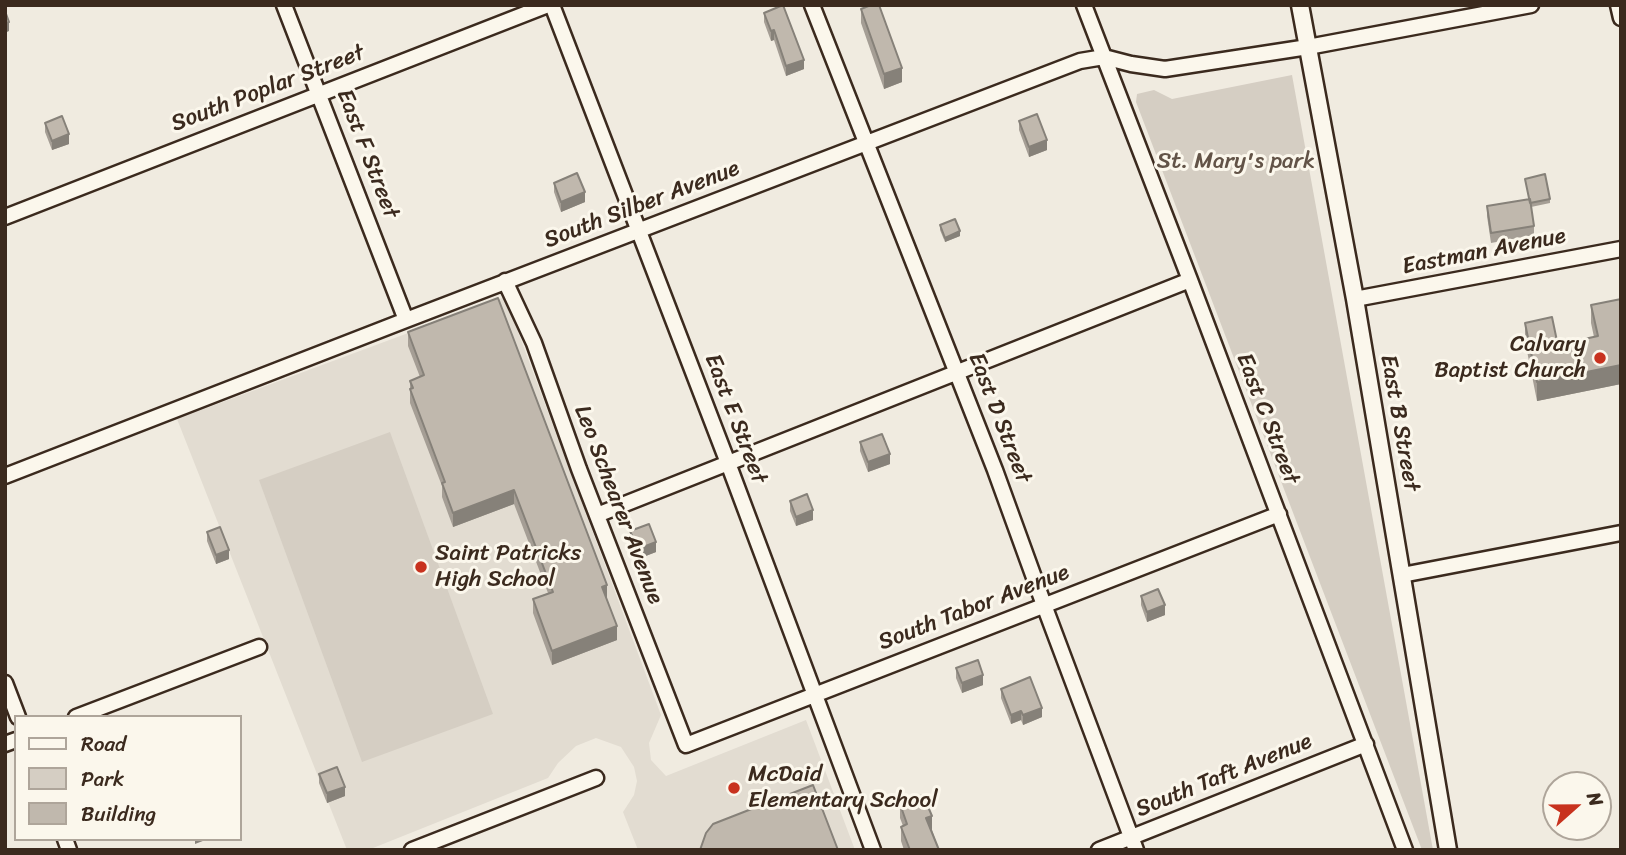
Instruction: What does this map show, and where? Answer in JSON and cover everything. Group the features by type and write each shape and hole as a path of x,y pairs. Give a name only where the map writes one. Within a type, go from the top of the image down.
{"street":[{"name":"East F Street","path":"285,5 406,320"},
{"name":"South Poplar Street","path":"5,217 550,5"},
{"name":"East E Street","path":"550,5 639,230 873,850"},
{"name":"East D Street","path":"812,5 995,470 1134,843"},
{"name":"East C Street","path":"1084,5 1405,850"},
{"name":"East B Street","path":"1300,5 1355,299 1448,850"},
{"name":"South Silber Avenue","path":"5,477 505,281 1080,61 1104,57 1165,69 1308,47 1531,5"},
{"path":"1618,5 1621,18"},
{"name":"Eastman Avenue","path":"1355,299 1621,249"},
{"path":"597,515 1190,280"},
{"name":"Leo Schearer Avenue","path":"505,281 534,343 579,469 686,745"},
{"name":"South Tabor Avenue","path":"686,745 1279,514"},
{"path":"1402,575 1621,533"},
{"path":"81,715 259,647"},
{"path":"5,683 17,715"},
{"name":"South Taft Avenue","path":"1099,850 1134,843 1366,744"},
{"path":"412,850 596,778"}],"shaded area":[{"name":"Saint Patricks High School","path":"505,297 661,715 649,743 651,760 666,776 806,720 855,850 638,850 623,812 634,795 637,781 634,767 621,747 596,738 576,746 558,763 548,778 368,850 347,850 177,419"}],"green space":[{"name":"St. Mary's park","path":"1292,75 1433,850 1422,850 1136,102 1137,94 1154,90 1172,99"},
{"path":"390,432 493,714 362,762 259,480"}],"building":[{"path":"783,5 804,60 786,66 774,30 771,31 764,13"},
{"path":"879,5 902,68 884,74 861,9"},
{"path":"1037,114 1047,140 1029,147 1019,121"},
{"path":"62,116 69,134 52,141 45,123"},
{"path":"577,173 585,192 561,202 554,183"},
{"path":"1545,174 1550,199 1530,203 1525,179"},
{"path":"1530,199 1534,226 1491,233 1487,206"},
{"path":"955,219 960,231 945,238 940,225"},
{"path":"498,298 607,585 602,587 617,626 552,651 533,599 553,592 514,490 453,513 442,483 445,482 410,389 413,388 410,381 424,375 408,332"},
{"path":"1621,299 1621,365 1537,382 1525,323 1552,317 1557,341 1566,339 1566,343 1598,336 1591,305"},
{"path":"882,434 890,454 868,462 860,442"},
{"path":"807,494 813,510 796,517 790,501"},
{"path":"649,524 656,542 638,549 630,531"},
{"path":"220,527 229,550 216,555 207,532"},
{"path":"1158,589 1165,605 1147,612 1141,596"},
{"path":"978,660 983,675 962,683 956,668"},
{"path":"1030,677 1042,708 1023,715 1021,711 1011,715 1001,689"},
{"path":"337,767 345,787 327,793 319,774"},
{"path":"813,785 838,850 700,850 706,833 713,824"},
{"path":"923,795 932,816 926,818 939,850 910,850 901,827 907,824 900,804"}],"place":[{"name":"Calvary Baptist Church","path":"1600,358"},
{"name":"Saint Patricks High School","path":"421,567"},
{"name":"McDaid Elementary School","path":"734,788"}]}
